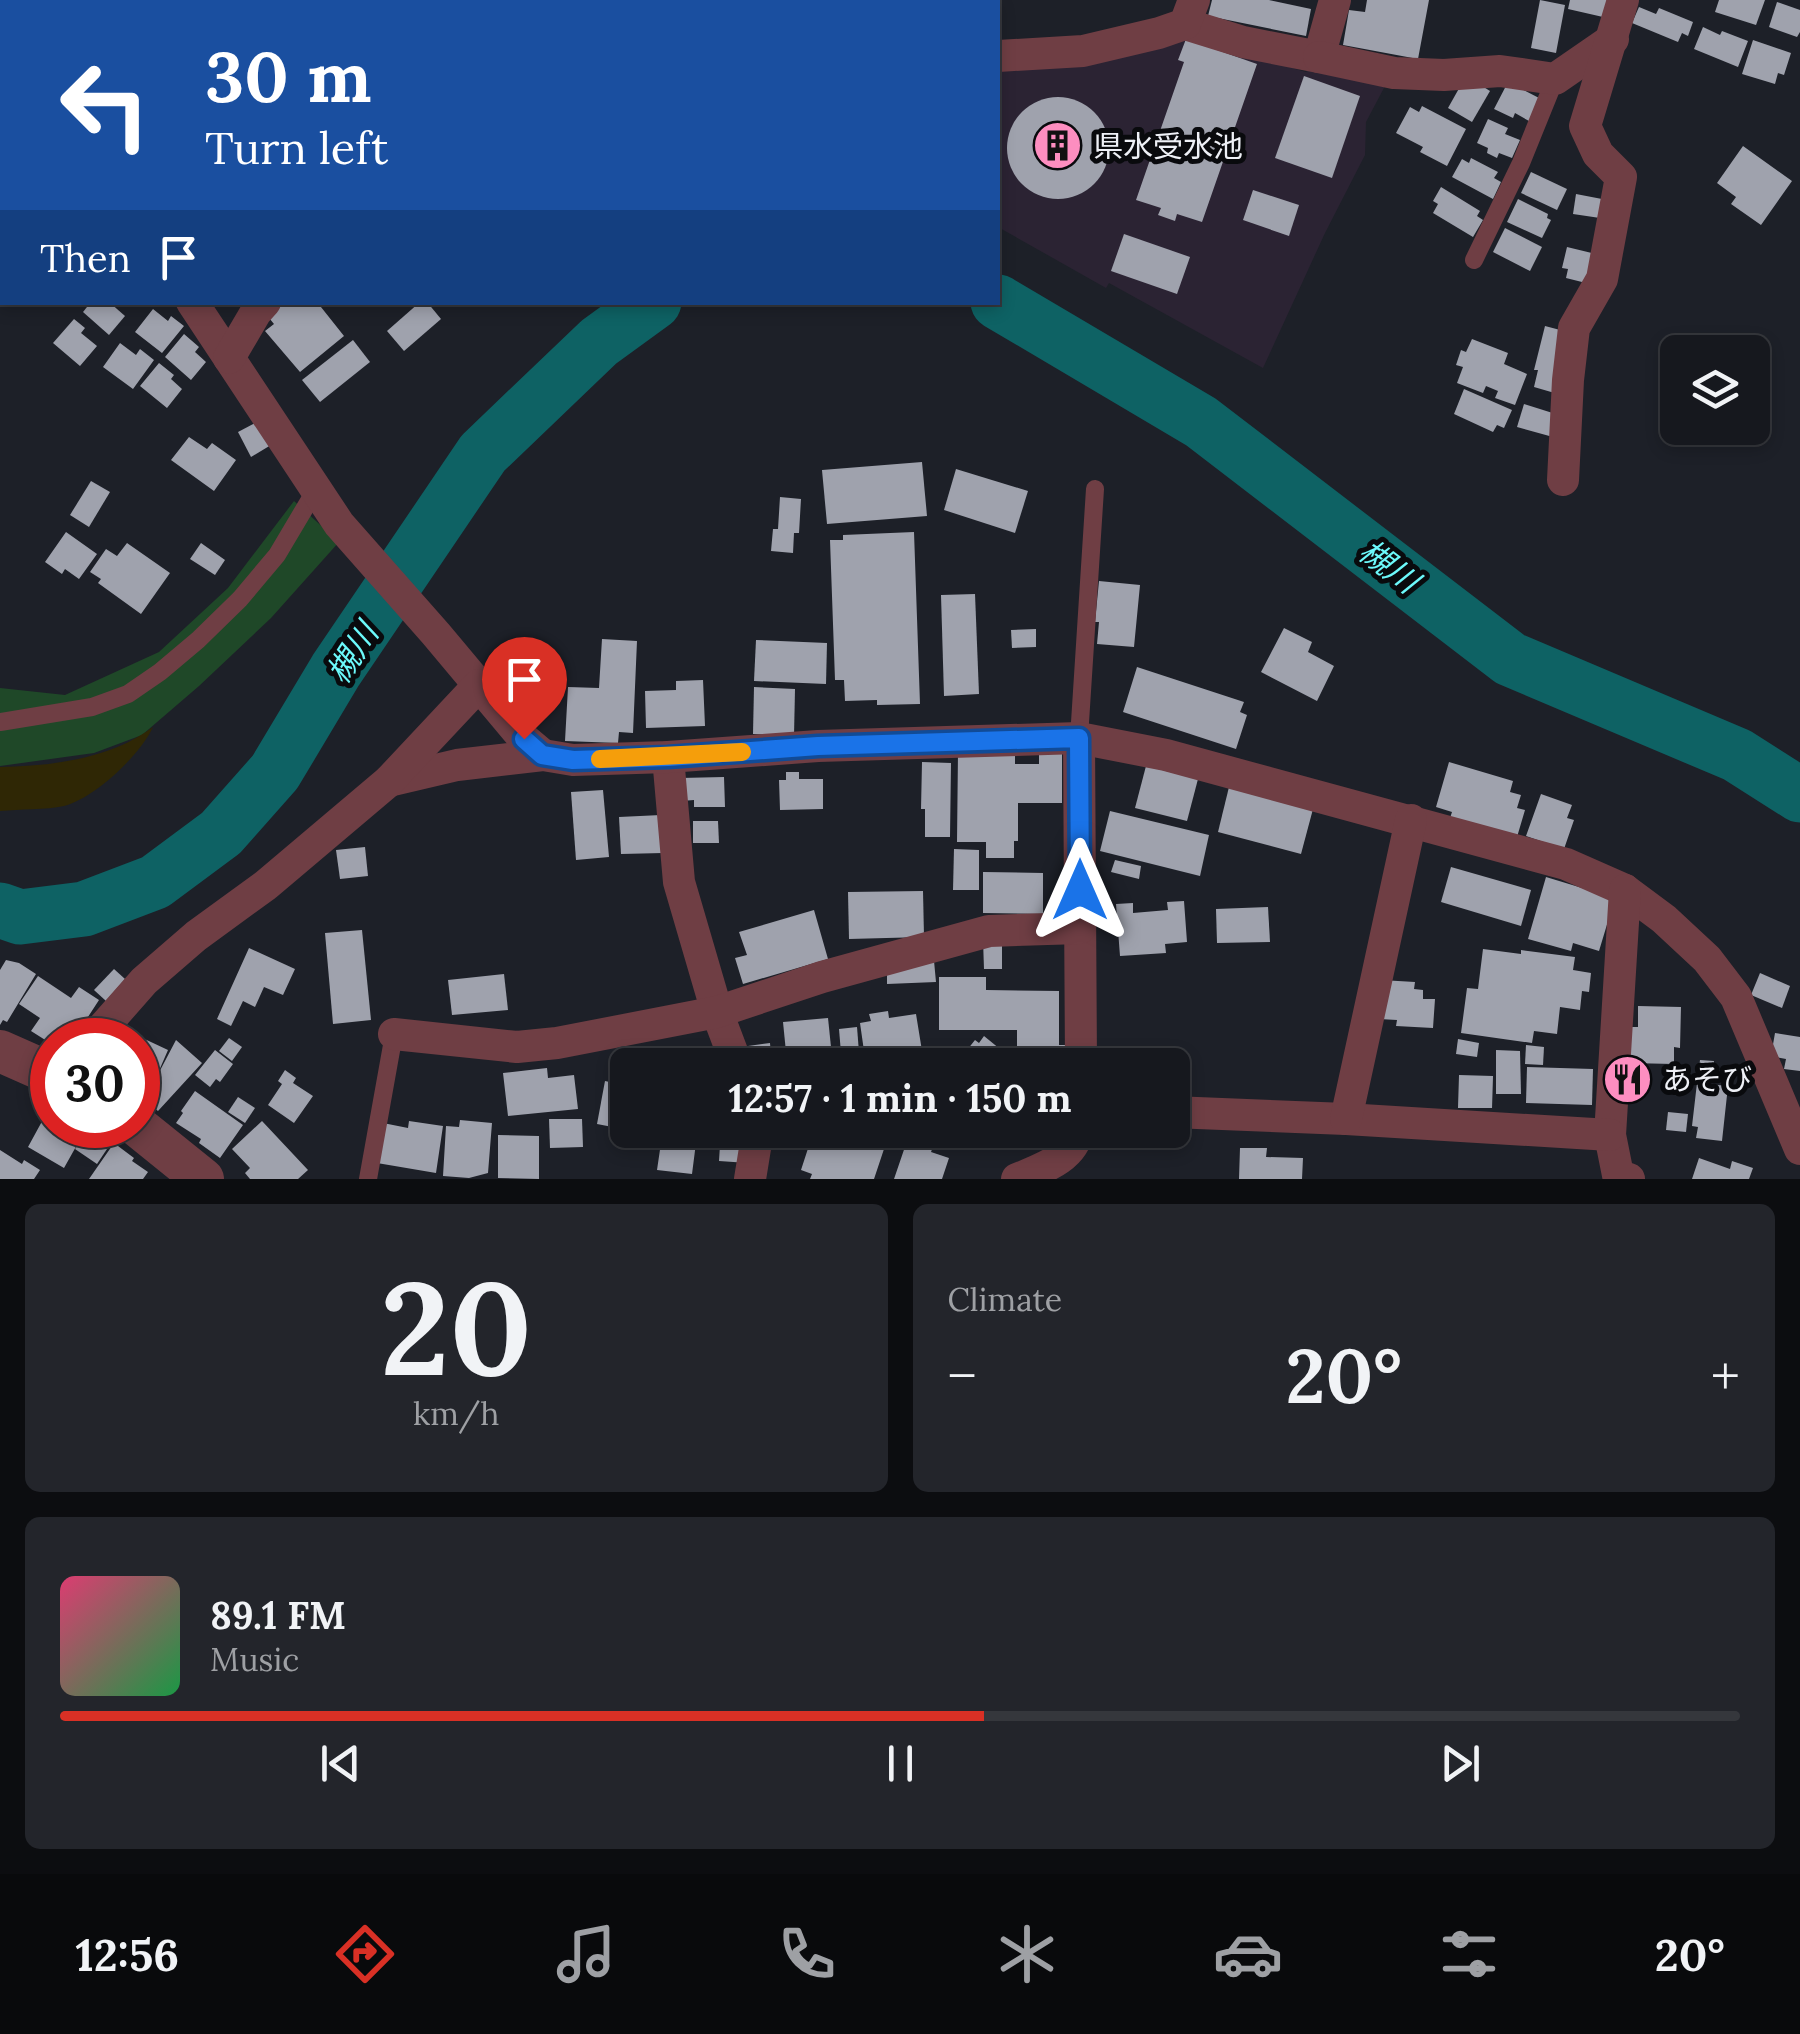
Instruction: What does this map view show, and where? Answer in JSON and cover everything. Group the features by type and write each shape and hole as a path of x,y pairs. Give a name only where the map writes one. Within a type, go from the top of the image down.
{"street":[{"path":"1318,57 1335,0"},
{"path":"1563,480 1574,328 1602,279 1621,177 1598,154 1586,126 1624,0"},
{"path":"1000,56 1083,51 1159,33 1190,12 1243,42 1394,73 1500,71 1555,79 1613,39"},
{"path":"194,305 339,524 542,755"},
{"path":"230,358 262,305"},
{"path":"111,1018 144,981 196,936 266,885 390,782 479,685"},
{"path":"1079,738 1081,1048"},
{"path":"390,782 457,765 542,755 573,760 668,757 818,746 1079,738 1166,755 1566,864 1625,890 1707,959 1736,997 1800,1149"},
{"path":"668,757 680,882 731,1048"},
{"path":"1346,1118 1411,820"},
{"path":"1625,890 1610,1134 1618,1175 1628,1179"},
{"path":"394,1034 517,1047 557,1043 717,1012 822,977 990,931 1080,928"},
{"path":"0,1051 30,1064"},
{"path":"1190,1113 1610,1134"},
{"path":"160,1145 202,1179"},
{"path":"750,1179 755,1148"},
{"path":"1017,1179 1057,1162 1069,1148"}],"lane":[{"path":"1474,260 1522,163 1555,79"},
{"path":"1079,738 1095,489"},
{"path":"0,722 92,708 128,694 160,672 240,598 277,555 315,491"},
{"path":"368,1179 394,1034"}],"shaded area":[{"path":"1185,37 1306,72 1316,64 1385,86 1366,122 1365,155 1263,368 1109,283 1106,288 1000,228 1000,69"}],"green space":[{"path":"294,501 339,542 271,618 199,686 142,735 94,753 0,766 0,688 65,695 159,652 228,588"}],"sand":[{"path":"153,727 138,750 89,794 64,806 0,811 0,767 80,759 118,747"}],"building":[{"path":"1212,0 1269,0 1311,9 1306,36 1208,16"},
{"path":"1367,0 1429,0 1418,59 1343,45 1349,10 1365,12"},
{"path":"1540,0 1565,5 1556,53 1531,48"},
{"path":"1570,0 1607,0 1603,17 1568,9"},
{"path":"1719,0 1765,0 1756,25 1715,12"},
{"path":"1777,2 1800,10 1797,37 1769,27"},
{"path":"1639,7 1656,14 1659,8 1693,22 1688,36 1682,33 1678,42 1632,23"},
{"path":"1703,27 1748,41 1738,67 1694,49"},
{"path":"1186,39 1257,64 1202,222 1177,214 1175,221 1158,215 1161,208 1136,200 1184,62 1178,60"},
{"path":"1753,40 1791,53 1784,75 1778,73 1775,84 1742,74"},
{"path":"1304,76 1360,96 1332,178 1275,158"},
{"path":"1466,76 1490,91 1472,122 1448,108"},
{"path":"1508,82 1541,99 1529,121 1515,113 1513,118 1494,109"},
{"name":"県水受水池","path":"1058,97 1087,105 1101,119 1109,148 1101,177 1087,191 1058,199 1029,191 1015,177 1007,148 1015,119 1029,105"},
{"path":"1422,106 1466,129 1447,166 1396,133 1410,107 1419,112"},
{"path":"1488,119 1508,128 1505,134 1520,140 1512,158 1499,153 1497,158 1477,143"},
{"path":"1743,146 1792,181 1761,225 1731,204 1736,197 1717,183"},
{"path":"1471,158 1498,172 1494,178 1501,182 1493,199 1452,177 1462,159 1469,163"},
{"path":"1531,172 1567,189 1557,210 1521,193"},
{"path":"1441,187 1480,211 1477,216 1483,220 1473,237 1433,213 1438,204 1433,201"},
{"path":"1253,190 1299,205 1289,236 1243,220"},
{"path":"1576,194 1602,199 1600,218 1573,214"},
{"path":"1518,199 1548,214 1551,220 1542,238 1507,222"},
{"path":"1505,228 1542,247 1530,271 1493,252"},
{"path":"1124,234 1190,257 1177,294 1111,271"},
{"path":"1567,247 1600,255 1586,283 1566,278 1568,269 1562,268"},
{"path":"89,305 112,305 125,316 109,335 83,312"},
{"path":"274,305 319,305 344,336 300,372 265,331 274,324 265,313"},
{"path":"417,305 429,305 441,319 404,351 387,331"},
{"path":"153,309 168,321 171,316 184,326 162,353 135,332"},
{"path":"74,319 85,328 81,333 97,346 80,366 53,343"},
{"path":"1545,326 1564,331 1558,394 1534,387 1538,370 1534,370"},
{"path":"184,334 199,347 195,352 206,362 191,380 165,357"},
{"path":"1472,339 1508,353 1504,364 1527,374 1515,405 1495,398 1498,391 1486,386 1483,393 1457,383 1463,367 1456,365 1461,350 1466,352"},
{"path":"353,340 370,362 320,402 302,380"},
{"path":"120,343 136,355 140,349 154,360 133,389 103,367"},
{"path":"159,363 174,375 171,379 182,389 167,408 140,386"},
{"path":"1464,389 1512,410 1504,428 1497,425 1493,432 1454,414"},
{"path":"1524,404 1559,415 1553,437 1517,427"},
{"path":"257,422 271,445 251,457 238,432"},
{"path":"189,437 207,449 212,443 236,460 214,491 171,460"},
{"path":"922,462 927,516 827,524 822,470"},
{"path":"956,469 1028,491 1015,533 944,510"},
{"path":"91,481 110,492 89,527 70,515"},
{"path":"780,497 801,499 799,533 794,533 793,553 771,551 773,529 778,529"},
{"path":"66,532 97,554 79,579 65,569 62,574 45,562"},
{"path":"914,532 920,704 845,701 844,680 835,680 830,540 843,540 843,535"},
{"path":"127,543 170,573 141,614 98,583 101,579 90,572 106,549 117,556"},
{"path":"201,543 225,560 215,575 190,559"},
{"path":"1099,581 1140,585 1134,647 1097,644"},
{"path":"975,594 979,694 944,696 941,595"},
{"path":"1284,628 1312,642 1308,652 1334,666 1317,701 1261,672"},
{"path":"1036,629 1036,647 1012,648 1011,630"},
{"path":"602,639 637,641 633,733 619,732 618,743 565,741 568,687 599,688"},
{"path":"756,640 827,643 826,684 754,681"},
{"path":"1137,667 1244,702 1240,712 1247,715 1236,749 1123,712"},
{"path":"703,680 705,726 646,728 645,691 676,690 676,681"},
{"path":"754,687 795,689 794,736 753,734"},
{"path":"958,752 1015,752 1015,764 1039,764 1039,752 1062,752 1062,803 1018,803 1014,858 986,858 986,842 957,842"},
{"path":"922,762 951,763 950,837 925,837"},
{"path":"1449,762 1513,781 1510,792 1521,795 1517,808 1525,810 1517,837 1450,818 1452,812 1436,807"},
{"path":"1146,766 1198,779 1187,821 1135,808"},
{"path":"786,772 799,772 799,779 823,779 823,809 780,810 779,780 786,780"},
{"path":"724,777 725,807 694,807 694,800 681,801 680,778"},
{"path":"1229,787 1313,809 1301,854 1218,832"},
{"path":"603,790 609,857 576,860 571,792"},
{"path":"1541,794 1572,805 1567,818 1574,820 1564,849 1526,836"},
{"path":"1110,811 1209,835 1200,876 1100,851"},
{"path":"661,815 663,853 621,854 619,817"},
{"path":"693,821 718,821 719,843 693,843"},
{"path":"365,847 368,876 340,879 336,850"},
{"path":"954,849 979,850 979,890 953,890"},
{"path":"1115,860 1141,866 1139,879 1111,872"},
{"path":"1451,867 1531,890 1521,926 1441,902"},
{"path":"983,872 1043,873 1043,914 983,913"},
{"path":"1546,877 1615,898 1599,951 1573,943 1571,951 1528,939"},
{"path":"923,891 924,937 849,939 848,892"},
{"path":"1184,901 1187,942 1165,944 1166,953 1120,956 1116,904 1133,903 1133,913 1168,910 1167,902"},
{"path":"1268,907 1270,942 1217,943 1216,909"},
{"path":"814,910 828,959 743,984 735,958 747,955 739,932"},
{"path":"362,930 371,1020 333,1024 325,933"},
{"path":"983,940 1002,940 1002,969 984,969"},
{"path":"249,948 295,969 283,995 264,987 255,1007 243,1001 231,1026 217,1019"},
{"path":"1483,949 1575,957 1573,970 1591,973 1589,992 1582,991 1580,1010 1560,1007 1557,1034 1534,1031 1532,1043 1461,1033 1467,988 1478,989"},
{"path":"6,960 36,974 7,1022 3,1020 0,1025 0,970"},
{"path":"934,961 936,982 887,984 887,963"},
{"path":"114,969 125,979 106,1001 94,990"},
{"path":"1760,973 1790,986 1782,1008 1751,995"},
{"path":"504,974 508,1010 452,1015 448,980"},
{"path":"38,976 71,998 79,987 99,1000 87,1018 40,1018 19,1004"},
{"path":"939,977 986,977 986,990 1059,991 1059,1045 1067,1048 1017,1048 1017,1030 939,1030"},
{"path":"1381,980 1415,982 1414,989 1423,990 1423,999 1435,999 1433,1028 1396,1026 1397,1020 1379,1019"},
{"path":"1638,1006 1681,1007 1680,1048 1674,1047 1674,1064 1629,1063 1630,1027 1638,1027"},
{"path":"888,1011 889,1018 916,1014 922,1048 864,1048 860,1023 871,1021 869,1014"},
{"path":"828,1018 831,1047 786,1048 783,1022"},
{"path":"857,1027 859,1048 841,1048 839,1029"},
{"path":"1775,1033 1800,1037 1800,1071 1784,1069 1786,1059 1771,1056"},
{"path":"984,1036 999,1048 969,1048 975,1040 979,1043"},
{"path":"229,1038 242,1047 232,1061 219,1051"},
{"path":"1458,1039 1479,1043 1477,1057 1456,1054"},
{"path":"176,1040 202,1063 160,1109 160,1070"},
{"path":"770,1043 770,1048 748,1048"},
{"path":"1526,1045 1544,1047 1543,1065 1525,1064"},
{"path":"160,1046 168,1050 160,1068"},
{"path":"215,1050 233,1064 220,1082 216,1079 210,1087 195,1075"},
{"path":"1496,1050 1520,1051 1521,1094 1496,1094"},
{"path":"1700,1060 1714,1061 1712,1080 1698,1078"},
{"path":"1527,1067 1593,1069 1592,1105 1526,1103"},
{"path":"547,1068 548,1078 574,1075 578,1109 508,1116 503,1073"},
{"path":"285,1070 296,1078 293,1083 313,1096 294,1123 268,1105 282,1084 278,1081"},
{"path":"1459,1075 1493,1076 1492,1108 1458,1108"},
{"path":"605,1081 610,1082 610,1127 597,1124"},
{"path":"1697,1083 1728,1086 1722,1141 1696,1138 1698,1127 1692,1126"},
{"path":"195,1091 243,1125 220,1158 199,1143 201,1139 176,1123"},
{"path":"238,1097 255,1108 245,1123 228,1112"},
{"path":"1668,1112 1688,1114 1686,1132 1666,1130"},
{"path":"549,1119 582,1119 583,1147 550,1148"},
{"path":"460,1120 492,1123 488,1173 469,1178 443,1176 446,1126 459,1127"},
{"path":"262,1121 308,1170 298,1179 250,1179 245,1173 250,1168 232,1149"},
{"path":"409,1121 443,1126 436,1173 377,1163 383,1123 408,1128"},
{"path":"498,1135 539,1136 539,1179 498,1178"},
{"path":"30,1143 30,1148 75,1148 64,1168 28,1147"},
{"path":"76,1148 108,1148 97,1164"},
{"path":"111,1148 121,1148 148,1172 143,1179 89,1179"},
{"path":"660,1148 695,1148 692,1174 657,1170"},
{"path":"720,1148 749,1148 748,1163 719,1161"},
{"path":"808,1148 884,1149 874,1179 810,1179 812,1174 801,1170"},
{"path":"905,1148 932,1148 931,1152 949,1158 942,1179 894,1179"},
{"path":"1240,1148 1267,1148 1266,1157 1303,1158 1302,1179 1239,1179"},
{"path":"0,1150 40,1170 34,1179 0,1179"},
{"path":"1699,1158 1730,1169 1732,1161 1753,1168 1749,1179 1692,1179"}],"waterway":[{"name":"槻川","path":"1000,303 1201,422 1510,659 1737,755 1800,795"},
{"name":"槻川","path":"0,910 20,917 84,909 155,882 221,833 275,772 336,670 483,453 599,342 650,305"}],"slow traffic":[{"path":"600,759 742,752"}],"place":[{"name":"県水受水池","path":"1058,146"},
{"name":"あそび","path":"1627,1079"}],"route":[{"path":"524,739 542,755 573,760 818,746 1079,738 1080,890"}]}
